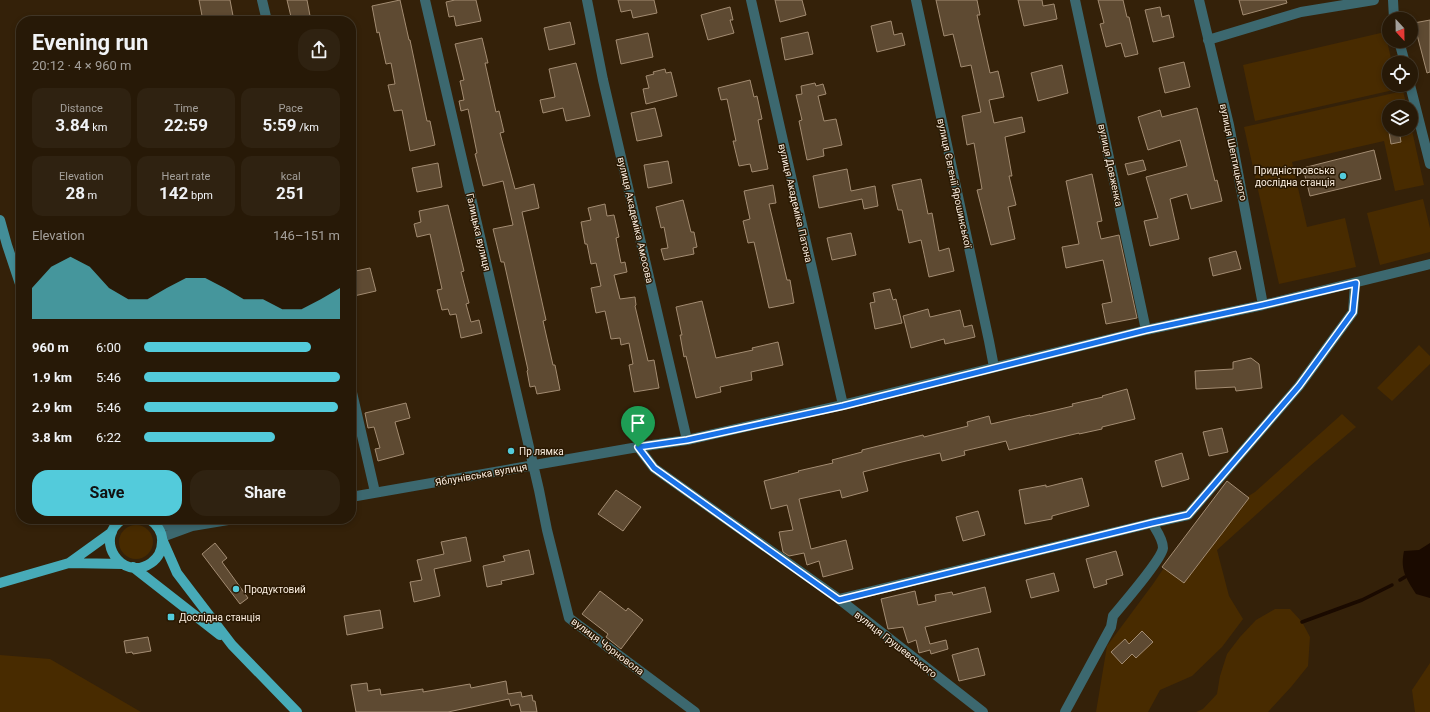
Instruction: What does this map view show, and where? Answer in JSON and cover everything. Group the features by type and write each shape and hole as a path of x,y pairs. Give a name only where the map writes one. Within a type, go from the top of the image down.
{"main road":[{"path":"0,220 16,272"},
{"path":"70,563 112,532 117,524"},
{"path":"154,524 158,528 177,573 232,645 297,712"},
{"path":"112,532 111,548 115,557 123,564"},
{"path":"133,567 143,566 156,558 161,549 162,538"},
{"path":"0,583 70,563 123,564 133,567 232,645"}],"street":[{"path":"262,0 266,16"},
{"name":"Галицька вулиця","path":"425,0 533,465"},
{"name":"вулиця Академіка Амосова","path":"587,0 603,80 687,440"},
{"name":"вулиця Академіка Патона","path":"751,0 843,406"},
{"name":"вулиця Євгенії Ярошинської","path":"916,0 994,367"},
{"name":"вулиця Довженка","path":"1075,0 1146,330"},
{"name":"вулиця Шептицького","path":"1199,0 1230,125 1263,305"},
{"path":"1208,40 1301,12 1374,0"},
{"path":"1392,0 1393,12"},
{"path":"1412,92 1430,164"},
{"name":"Яблунівська вулиця","path":"356,495 687,440 843,406 1146,330 1263,305 1430,264"},
{"path":"839,600 1188,515 1299,386 1353,312 1356,283"},
{"path":"356,410 375,492"},
{"name":"вулиця Грушевського","path":"638,447 654,468 839,600 983,712"},
{"name":"вулиця Чорновола","path":"533,465 547,530 569,618 695,712"},
{"path":"1065,712 1111,627 1113,616 1158,559 1163,548 1159,533 1152,523"},
{"path":"161,524 192,526 204,524"},
{"path":"162,538 192,526"}],"shaded area":[{"path":"1382,33 1382,48 1389,48 1390,56 1382,56 1382,92 1385,92 1255,121 1243,65"},
{"path":"1403,92 1405,100 1382,100 1382,136 1413,136 1424,185 1395,191 1384,141 1292,162 1307,227 1345,218 1356,267 1279,284 1244,127"},
{"path":"1423,199 1430,228 1430,252 1380,265 1367,213"},
{"path":"1419,345 1430,356 1430,364 1392,401 1377,388"},
{"path":"1342,414 1356,427 1310,466 1217,550 1229,596 1243,619 1222,647 1192,676 1160,690 1148,712 1096,712 1107,646 1153,584 1187,534 1255,492"},
{"path":"133,525 139,525 148,530 152,536 152,548 148,554 139,559 133,559 124,554 119,545 119,539 124,530"},
{"path":"1430,543 1430,598 1416,594 1403,569 1403,558 1404,551 1419,550"},
{"path":"1275,609 1290,609 1302,622 1310,637 1308,666 1268,712 1196,712 1203,709 1217,694 1220,676 1227,654 1240,637 1256,620"},
{"path":"0,655 50,659 141,712 0,712"},
{"path":"1430,663 1430,712 1415,712 1412,690"}],"building":[{"path":"199,0 230,0 233,16 202,16"},
{"path":"287,0 307,0 310,16 291,16"},
{"path":"400,0 427,121 430,121 435,145 410,151 402,110 394,111 388,85 395,84 391,63 386,64 379,32 377,33 372,6"},
{"path":"455,0 476,0 481,21 456,26 454,16 449,17 446,2"},
{"path":"618,0 654,0 657,13 633,18 631,10 621,12"},
{"path":"775,0 802,0 806,15 780,22"},
{"path":"936,0 977,0 980,15 977,15 990,73 998,71 1004,97 989,100 994,123 1022,117 1025,132 1005,137 1012,176 1009,176 1016,205 1008,207 1015,239 991,245 977,190 982,189 974,143 967,145 962,116 981,112 971,65 961,67 953,34 944,36"},
{"path":"1018,0 1042,0 1043,6 1054,4 1057,19 1024,26"},
{"path":"1098,0 1123,0 1127,17 1129,17 1138,54 1125,57 1121,43 1106,47 1100,24 1104,23"},
{"path":"1239,0 1286,0 1287,3 1243,15"},
{"path":"730,7 733,20 730,20 734,33 708,40 701,15"},
{"path":"1160,7 1162,17 1169,15 1174,37 1153,42 1145,10"},
{"path":"1430,20 1430,72 1427,73 1418,38 1418,22"},
{"path":"891,21 894,35 902,33 905,45 877,52 871,26"},
{"path":"570,22 575,44 549,50 544,28"},
{"path":"808,32 813,54 785,60 781,38"},
{"path":"648,33 653,57 621,64 616,40"},
{"path":"482,38 488,63 485,63 496,112 499,111 504,132 500,133 515,189 534,184 539,208 522,212 546,320 543,321 560,390 537,394 535,386 530,387 528,370 504,262 501,262 493,229 513,225 503,181 483,186 475,154 477,153 468,109 461,111 459,101 464,100 460,81 464,80 455,44"},
{"path":"1184,62 1190,87 1165,93 1159,68"},
{"path":"576,63 590,116 566,121 563,108 543,113 540,100 555,97 549,69"},
{"path":"1062,65 1068,93 1038,101 1031,73"},
{"path":"665,69 666,73 671,72 677,96 646,104 643,89 649,88 646,76 654,74 653,72"},
{"path":"750,80 754,97 757,96 762,119 758,120 768,169 752,172 750,164 739,166 733,141 736,141 727,99 721,100 718,88"},
{"path":"815,83 816,86 823,84 826,94 818,96 824,121 836,119 842,145 823,149 824,156 807,160 799,121 802,120 796,95 802,94 801,86"},
{"path":"655,108 662,136 637,141 631,113"},
{"path":"1197,108 1215,181 1217,180 1222,201 1191,209 1187,194 1170,199 1179,239 1150,246 1144,221 1158,218 1146,177 1187,166 1180,140 1148,150 1138,117 1160,110 1162,117"},
{"path":"1390,136 1400,136 1401,142 1391,144"},
{"path":"1374,150 1381,179 1310,196 1303,168"},
{"path":"1143,160 1146,170 1128,175 1125,164"},
{"path":"668,161 672,183 648,188 644,165"},
{"path":"438,163 442,187 417,192 412,168"},
{"path":"847,169 851,191 875,186 878,206 864,209 862,199 819,208 813,176"},
{"path":"1092,174 1102,221 1097,222 1101,239 1119,235 1137,318 1106,324 1102,304 1112,302 1103,260 1066,268 1062,247 1079,244 1066,181"},
{"path":"921,179 928,214 932,213 939,251 949,248 954,271 929,277 921,240 909,243 902,210 898,210 892,185"},
{"path":"773,185 776,203 769,204 787,280 790,280 794,303 769,308 754,242 748,243 743,221 750,219 744,191"},
{"path":"683,200 691,232 694,232 697,247 693,248 694,254 664,260 661,249 668,248 664,227 661,228 656,207"},
{"path":"605,204 607,216 614,215 619,237 616,238 621,263 625,262 627,272 614,275 620,299 635,297 635,306 648,361 654,360 659,388 634,392 629,365 633,364 629,343 621,345 620,338 611,339 605,311 596,313 591,288 601,286 596,263 591,264 587,244 585,244 581,222 591,220 588,208"},
{"path":"448,205 464,271 461,272 469,303 466,304 471,322 479,320 482,333 461,338 456,314 450,315 448,309 442,310 437,290 442,289 430,234 417,237 414,224 421,222 419,211"},
{"path":"851,233 856,255 832,260 827,238"},
{"path":"1236,251 1241,269 1213,276 1209,258"},
{"path":"370,268 376,291 356,296 356,271"},
{"path":"890,289 893,300 896,299 902,323 875,329 870,303 875,302 873,293"},
{"path":"702,301 716,358 753,350 752,348 778,342 783,365 751,372 752,380 720,387 721,392 696,398 686,356 684,357 680,335 682,335 676,307"},
{"path":"928,309 930,317 960,310 964,327 972,325 975,337 945,344 944,339 911,348 903,316"},
{"path":"1251,358 1259,364 1262,388 1236,391 1235,387 1196,389 1195,371 1233,369 1233,362"},
{"path":"1127,389 1135,419 1102,427 1102,429 1009,450 1006,441 964,451 965,455 942,461 940,453 902,462 863,472 868,491 842,498 840,490 799,499 811,549 846,540 853,569 823,577 819,561 807,565 804,553 789,556 783,552 779,532 793,530 787,505 771,509 764,481 833,463 832,460 862,452 862,450 968,426 967,422 989,416 991,424 1073,406 1072,404 1103,397 1102,396"},
{"path":"406,403 410,418 395,422 404,454 378,461 375,449 380,448 374,427 368,428 365,413"},
{"path":"1222,428 1228,452 1209,456 1203,432"},
{"path":"1182,453 1189,479 1162,487 1155,461"},
{"path":"1082,478 1089,506 1052,516 1052,519 1025,524 1019,490 1046,485 1046,487"},
{"path":"1227,481 1249,498 1184,583 1162,567"},
{"path":"616,490 641,507 623,531 598,514"},
{"path":"978,511 985,535 963,541 956,517"},
{"path":"466,537 471,561 434,569 440,596 414,602 410,582 422,580 417,560 444,554 441,542"},
{"path":"215,543 227,558 222,562 248,598 240,604 202,554"},
{"path":"529,550 534,574 501,581 502,584 487,587 483,566 505,561 503,556"},
{"path":"1116,551 1123,575 1106,580 1107,584 1094,588 1086,559"},
{"path":"1054,573 1059,591 1031,598 1026,580"},
{"path":"985,587 991,612 925,627 930,644 946,640 948,649 931,654 930,650 919,653 916,640 908,643 903,627 888,629 881,599 915,591 918,605 936,601 935,595 952,592 953,595"},
{"path":"600,591 626,611 628,608 643,620 621,649 606,637 608,634 582,614"},
{"path":"380,610 383,628 347,635 344,616"},
{"path":"1142,631 1153,642 1136,658 1132,654 1122,664 1111,652 1125,639 1129,644"},
{"path":"148,637 151,651 133,654 132,652 126,653 124,641"},
{"path":"978,648 985,675 959,681 952,655"},
{"path":"506,681 508,694 521,692 522,697 532,695 537,712 521,712 519,704 511,706 509,699 448,712 356,712 351,685 367,683 368,691 380,689 381,695 423,689 423,692 470,684 471,688"}],"waterway":[{"path":"1400,580 1405,577"},
{"path":"1302,622 1362,600 1392,585"}],"place":[{"name":"Придністровська дослідна станція","path":"1343,176"},
{"name":"Пр лямка","path":"511,451"},
{"name":"Продуктовий","path":"236,589"},
{"name":"Дослідна станція","path":"171,617"}],"route":[{"path":"1356,283 1353,312 1299,386 1188,515 839,600 654,468 638,447 687,440 843,406 1146,330 1356,283"}]}
